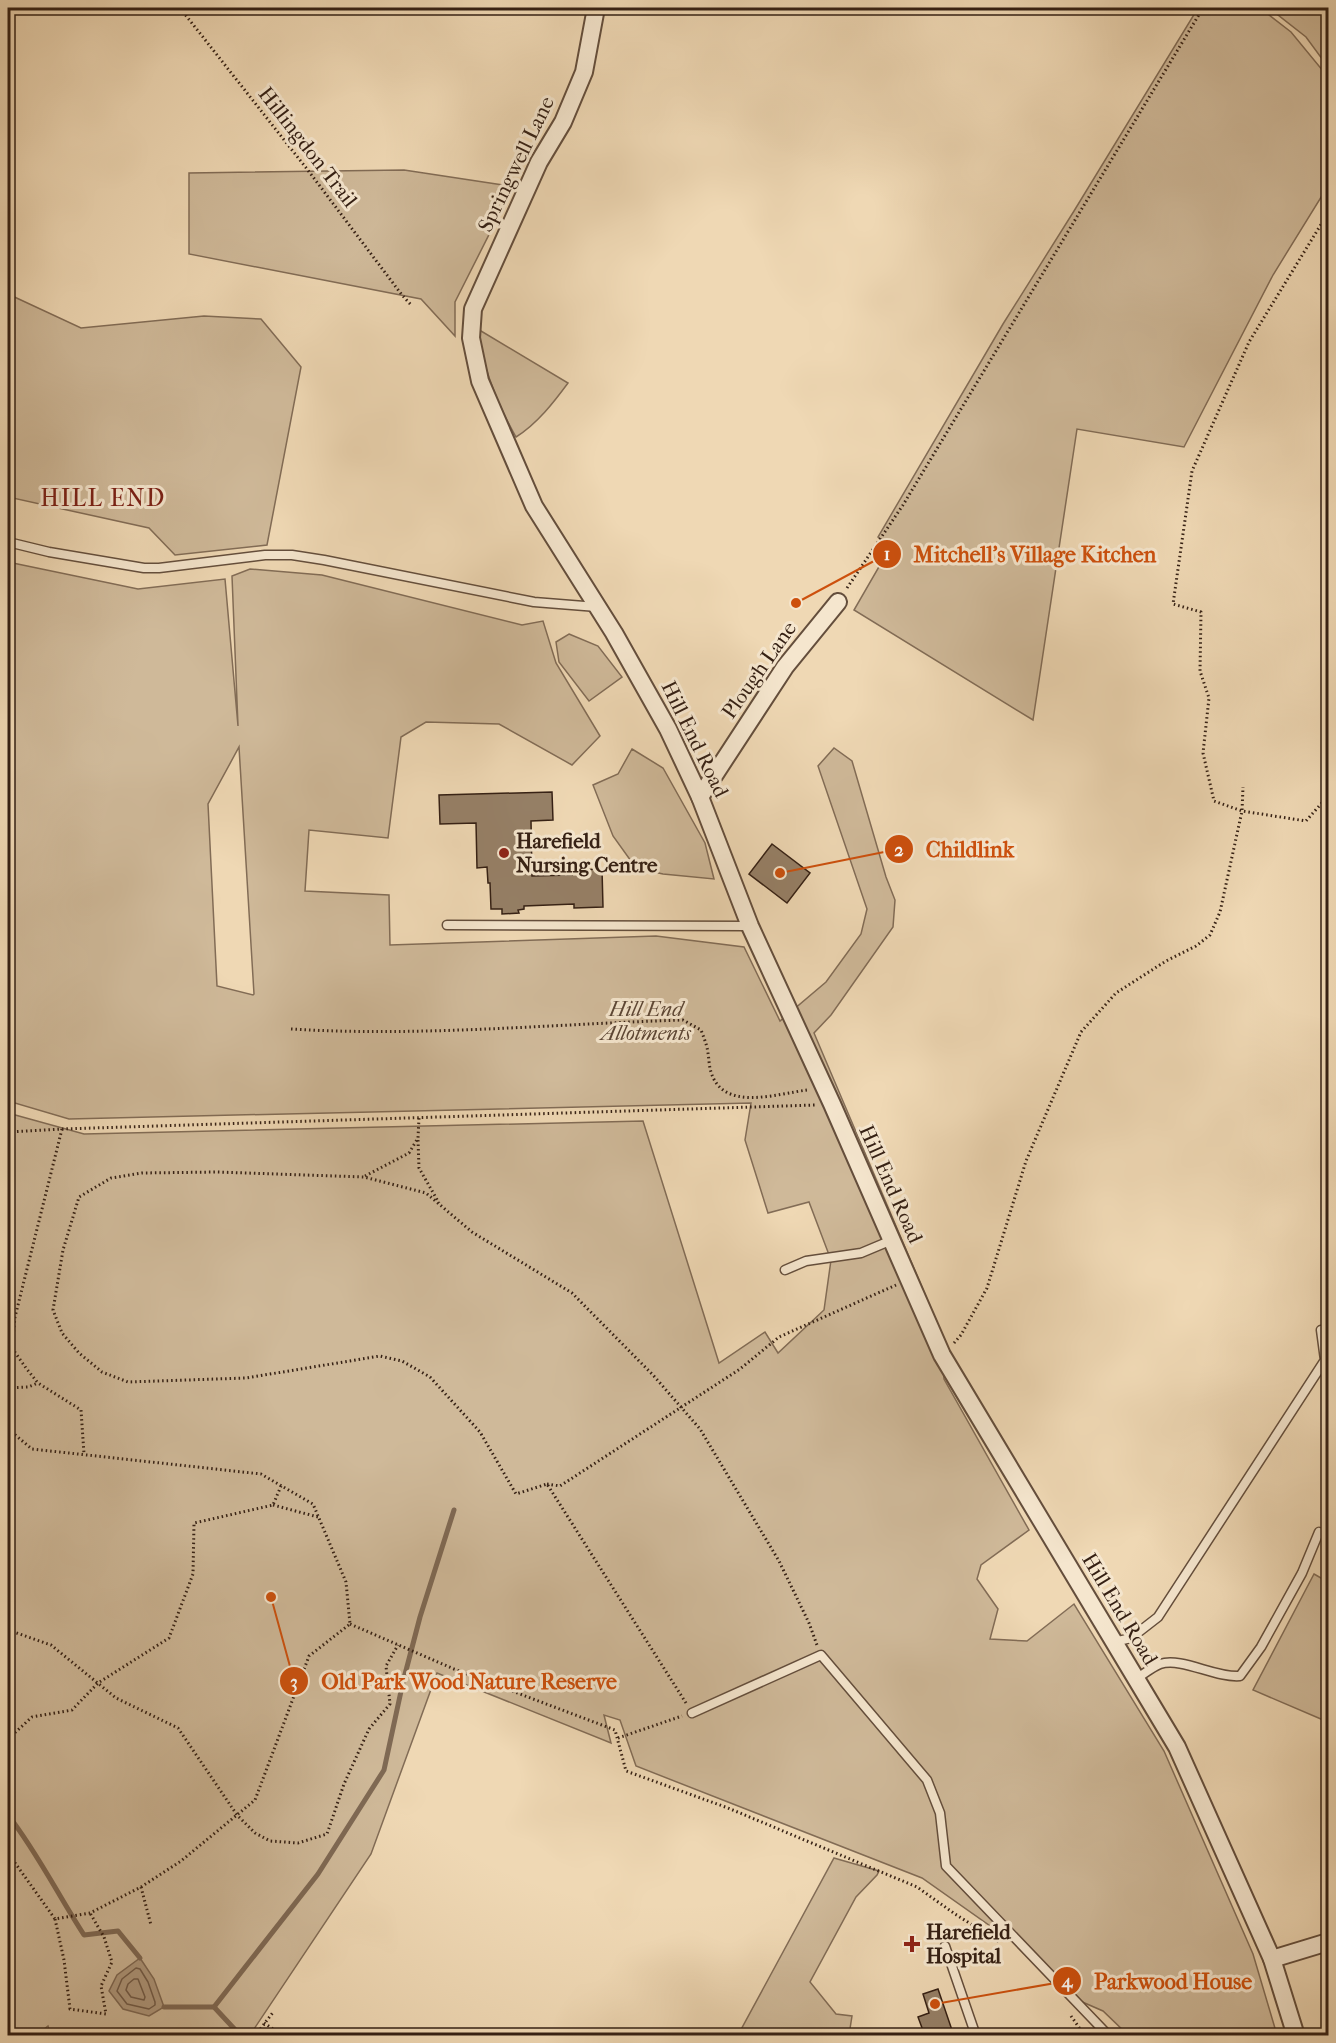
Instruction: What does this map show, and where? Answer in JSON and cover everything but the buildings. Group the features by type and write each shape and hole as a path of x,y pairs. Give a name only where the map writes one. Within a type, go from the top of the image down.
{"street":[{"name":"Springwell Lane","path":"471,338 473,309 488,273 540,162 563,122 584,72 596,8"},
{"name":"Hill End Road","path":"471,338 480,381 534,506 614,633 668,729 700,797 750,926 832,1104 942,1355 1177,1747 1272,1959 1296,2036"},
{"name":"Plough Lane","path":"700,797 784,667 838,602"},
{"path":"1272,1959 1329,1942"}],"lane":[{"path":"8,542 49,552 144,568 265,555 292,555 534,602 598,607"},
{"path":"447,925 750,926"},
{"path":"785,1270 806,1262 861,1253 892,1240"},
{"path":"1114,1642 1131,1638 1158,1617 1325,1360 1321,1330"},
{"path":"1136,1679 1159,1665 1167,1663 1230,1677 1240,1676 1261,1647 1302,1573 1319,1533"},
{"path":"692,1713 821,1655 927,1780 940,1813 946,1866 1109,2036"},
{"path":"945,1946 976,2036"}],"path":[{"name":"Hillingdon Trail","path":"180,8 412,306"},
{"path":"838,602 903,505 1203,8"},
{"path":"1329,213 1249,342 1192,471 1173,604 1201,612 1200,671 1209,698 1203,753 1214,801 1242,811 1306,821 1329,796"},
{"path":"942,1355 961,1335 987,1288 1026,1161 1081,1032 1116,993 1166,961 1196,946 1210,935 1220,912 1242,811 1244,787"},
{"path":"291,1029 331,1032 471,1030 683,1020 701,1030 708,1050 711,1072 720,1089 734,1097 765,1096 824,1087"},
{"path":"8,1132 832,1104"},
{"path":"419,1118 419,1168 440,1205"},
{"path":"62,1129 15,1317 12,1348 39,1383 81,1410 84,1454"},
{"path":"364,1177 409,1153 418,1138"},
{"path":"821,1655 809,1623 779,1561 700,1429 681,1407 572,1293 472,1232 426,1193 364,1177 217,1172 142,1173 111,1178 79,1197 63,1250 52,1310 62,1333 79,1353 102,1372 128,1382 246,1378 380,1356 402,1361 430,1377 480,1432 516,1494 547,1484 560,1486 681,1407 740,1369 779,1336 909,1279"},
{"path":"8,1388 28,1387 39,1383"},
{"path":"8,1429 32,1449 261,1474 313,1504 346,1582 350,1624"},
{"path":"547,1484 692,1713 650,1725 618,1738"},
{"path":"273,1505 281,1486"},
{"path":"8,1738 32,1717 72,1710 98,1683 169,1638 193,1574 194,1523 273,1505 318,1517"},
{"path":"350,1624 454,1669 615,1730 626,1771 728,1808 917,1887 1005,1946"},
{"path":"55,1919 90,1913 141,1887 181,1861 255,1800 309,1656 350,1624"},
{"path":"8,1630 51,1645 116,1698 178,1728 237,1815 255,1833 270,1841 298,1843 327,1833 344,1784 369,1729 390,1704 386,1666 398,1645"},
{"path":"8,1853 55,1919 64,1960 70,2009 106,2014 101,1986 112,1962 104,1937 90,1913"},
{"path":"141,1887 151,1925"},
{"path":"1065,2007 1085,2036"},
{"path":"255,2036 274,2011"},
{"path":"264,2023 284,2036"}],"green space":[{"path":"1198,8 1260,8 1291,32 1328,77 1328,186 1273,275 1184,447 1077,429 1033,720 854,610 891,546 878,537 1003,324"},
{"path":"1269,8 1328,8 1328,67 1306,37"},
{"path":"404,170 503,185 512,189 455,302 455,336 421,299 189,254 189,173"},
{"path":"8,294 81,328 204,316 261,319 301,367 267,545 175,555 149,528 8,497"},
{"path":"476,328 568,383 538,419 516,437 492,384"},
{"name":"Hill End Allotments","path":"8,562 138,589 225,579 238,726 232,576 250,569 322,575 522,625 543,621 556,663 600,736 572,765 499,724 426,722 401,737 388,838 309,830 305,891 389,895 390,945 656,936 744,947 780,1021 826,982 861,934 867,909 818,766 834,748 852,761 886,877 895,900 893,927 831,1015 814,1033 941,1332 944,1379 1029,1530 981,1565 977,1579 998,1609 990,1639 1027,1641 1074,1604 1164,1751 1253,1954 1277,2035 1128,2035 1103,2011 1064,1994 1020,1947 922,1878 636,1766 620,1720 604,1715 611,1743 437,1673 371,1854 250,2035 51,2036 48,2026 37,2035 8,2035 8,1113 84,1134 643,1121 719,1363 765,1332 778,1353 824,1310 831,1260 809,1202 768,1213 745,1140 751,1103 69,1119 8,1101","holes":["239,747 254,994 217,986 208,804"]},
{"path":"569,634 598,646 622,677 589,701 559,662 556,642"},
{"path":"632,749 663,768 705,843 714,879 663,874 636,868 613,836 593,785 618,774"},
{"path":"1314,1574 1328,1582 1328,1722 1253,1690"},
{"path":"834,1858 879,1871 856,1897 810,1982 836,2014 852,2016 849,2035 738,2035"}],"water":[{"path":"140,1958 154,1979 164,2007 149,2016 123,2009 109,1991 117,1975"}],"waterway":[{"path":"214,2007 318,1874 384,1770 420,1617 454,1510"},
{"path":"8,1815 19,1829 84,1935 118,1931 140,1958"},
{"path":"164,2007 214,2007 240,2035"}],"place":[{"name":"Mitchell's Village Kitchen","path":"796,603"},
{"name":"Harefield Nursing Centre","path":"504,853"},
{"name":"Childlink","path":"780,873"},
{"name":"Old Park Wood Nature Reserve","path":"271,1597"},
{"name":"Harefield Hospital","path":"912,1944"},
{"name":"Parkwood House","path":"935,2004"}],"district":[{"name":"HILL END","path":"103,498"}]}
